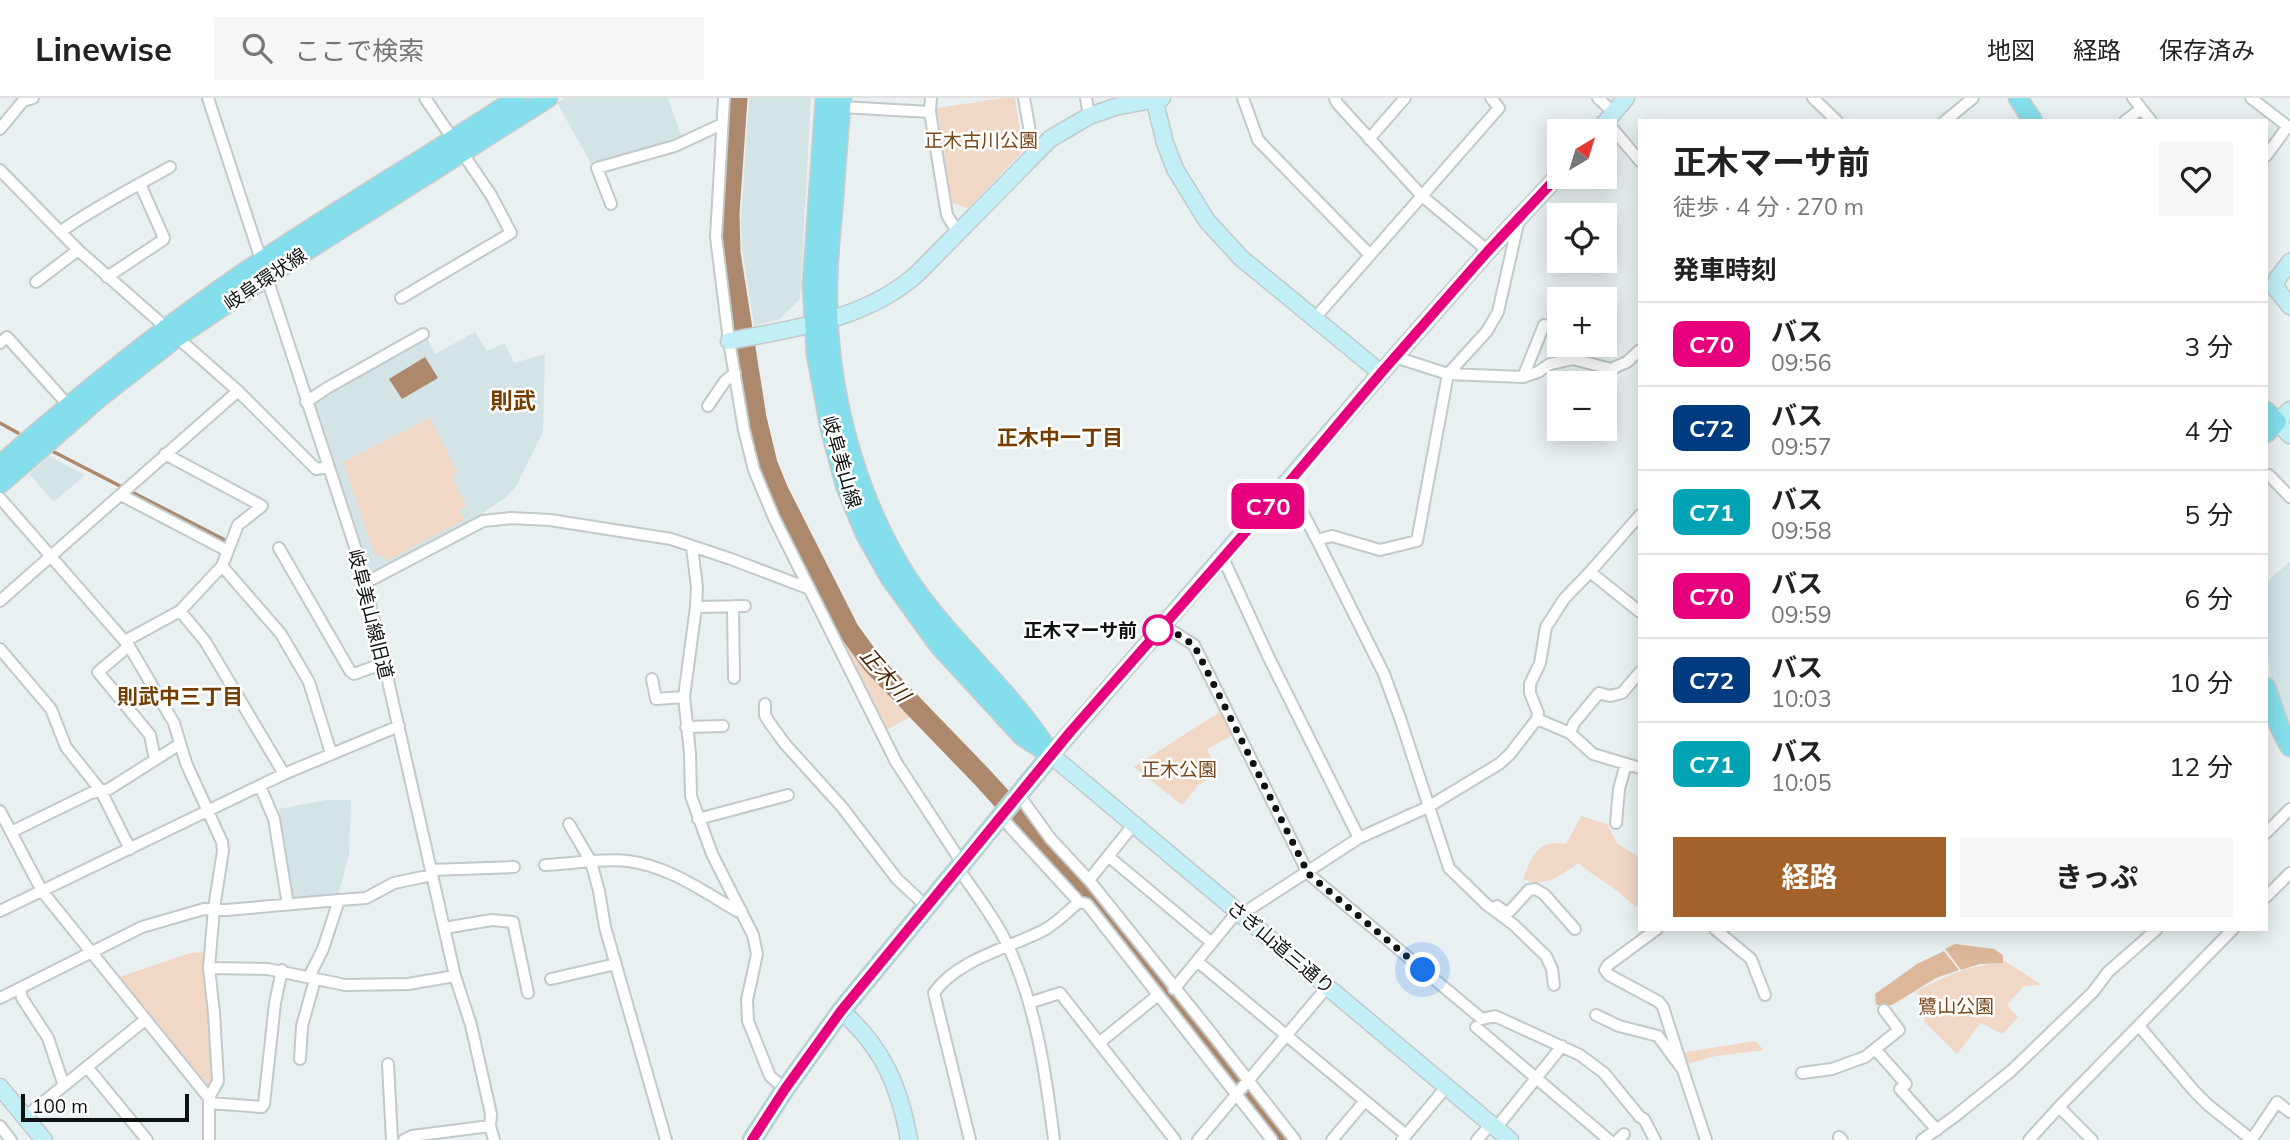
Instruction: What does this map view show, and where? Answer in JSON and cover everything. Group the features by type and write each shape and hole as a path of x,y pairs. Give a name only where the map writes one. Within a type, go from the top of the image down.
{"main road":[{"name":"岐阜環状線","path":"458,146 517,98"},
{"name":"岐阜環状線","path":"0,465 68,405 263,269 458,146 548,98"},
{"name":"岐阜美山線","path":"825,98 812,286 853,463 878,524 907,577 953,638 1032,725 1051,755"},
{"path":"2018,98 2032,119"},
{"name":"岐阜美山線","path":"822,322 828,283 841,102"},
{"name":"岐阜環状線","path":"0,484 171,333"},
{"path":"2268,693 2290,747"},
{"path":"752,1140 841,1011 1051,755"}],"street":[{"name":"岐阜美山線旧道","path":"208,98 359,559 455,976 471,1025 491,1114 494,1140"},
{"path":"401,298 511,233 491,195 425,98"},
{"path":"724,98 716,237 739,339 735,373 744,430 754,470 774,518 896,762 1007,945 1029,1003 1048,1093 1054,1140"},
{"path":"931,98 930,112 947,215 958,233"},
{"path":"1024,98 1034,154"},
{"path":"1086,98 1089,116"},
{"path":"739,339 822,322 877,302 900,289 1034,154 1068,127 1115,107 1156,98 1165,143 1175,169 1207,221 1241,257 1381,373"},
{"path":"1242,98 1258,140 1370,255"},
{"path":"1335,98 1422,196 1488,251"},
{"path":"1369,139 1405,98"},
{"path":"1314,319 1499,108 1491,98"},
{"path":"1598,98 1605,119"},
{"path":"1608,119 1626,98"},
{"path":"1813,98 1835,119"},
{"path":"1947,119 1973,98"},
{"path":"2133,98 2149,119"},
{"path":"2251,98 2289,127 2268,153"},
{"path":"0,129 25,99"},
{"path":"841,102 930,112"},
{"path":"2127,119 2141,108"},
{"path":"611,204 597,169 675,146 722,124"},
{"path":"1617,135 1638,159"},
{"path":"60,232 88,212 170,167"},
{"path":"0,170 78,250 238,391 316,469 328,467"},
{"path":"107,276 164,238 140,184"},
{"path":"1051,755 1381,373 1547,188"},
{"path":"1317,540 1332,536 1380,550 1417,541 1448,374 1487,331 1498,312 1520,217"},
{"path":"36,282 78,250"},
{"path":"2290,262 2271,283 2290,306"},
{"path":"1524,377 1544,325"},
{"path":"306,402 423,334"},
{"path":"2,336 68,405"},
{"path":"1395,358 1448,374 1524,377 1560,361 1573,359 1611,369 1627,362 1638,352"},
{"path":"708,406 725,381 735,373"},
{"path":"0,601 238,391"},
{"path":"155,759 150,735 97,672 127,644 180,611 222,566 238,526 262,506 165,454"},
{"path":"2268,475 2290,497"},
{"path":"1285,487 1296,500 1384,674 1402,721 1449,868 1487,905 1534,942 1546,956 1552,969 1554,985"},
{"path":"125,491 228,551"},
{"path":"0,498 127,644 174,723 186,763 222,842 209,968 218,1081 209,1100 209,1140"},
{"path":"1174,989 1240,913 1359,838 1428,807 1499,764 1510,754 1537,719 1538,713 1530,693 1530,684 1540,663 1546,627 1564,598 1638,516"},
{"path":"365,583 484,521 511,518 550,520 659,536 731,559 810,589"},
{"path":"692,547 697,587 696,607 684,697 691,796 719,869 753,935 757,954 747,1000 748,1021 770,1076 785,1089"},
{"path":"279,548 351,671 354,674 384,663"},
{"path":"1223,558 1359,838"},
{"path":"222,566 270,620 295,658 312,692 331,753"},
{"path":"1590,572 1638,610"},
{"path":"696,607 739,606 734,678"},
{"path":"180,611 205,641 284,774"},
{"path":"1163,625 1194,645 1305,871 1482,1019 1495,1016 1580,1055 1604,1073 1644,1119 1655,1140"},
{"path":"0,649 51,709 66,747 101,792 130,849"},
{"path":"1570,733 1574,723 1599,693 1610,696 1622,693 1638,674"},
{"path":"652,679 656,699 684,697"},
{"path":"765,704 765,715 785,744 842,807 897,879 926,906"},
{"path":"1537,719 1570,733 1593,754 1638,767"},
{"path":"0,911 284,774 398,726"},
{"path":"686,727 723,726"},
{"path":"11,832 91,793 109,789 180,744"},
{"name":"さぎ山道三通り","path":"1051,755 1510,1140"},
{"path":"1616,822 1619,789 1626,764"},
{"path":"260,786 274,819 288,905"},
{"path":"698,819 788,795"},
{"path":"1010,806 1051,838 1088,880 1295,1140"},
{"path":"1010,806 1079,902 1087,904 1272,1140"},
{"path":"2268,831 2290,809"},
{"path":"0,811 42,891 209,1100 262,1107 264,1104 275,1003 282,970"},
{"path":"569,824 591,862 605,927 666,1140"},
{"path":"1088,880 1134,824"},
{"path":"1108,856 1212,943"},
{"path":"545,865 615,860 641,863 679,877 737,911 741,910"},
{"path":"0,998 142,927 214,908 227,910 366,898 394,883 432,872 514,867"},
{"path":"2268,895 2290,873"},
{"path":"1476,894 1509,912 1529,890 1535,889 1544,894 1575,929"},
{"path":"299,1059 302,1026 314,983 311,977 339,900"},
{"path":"970,1140 934,993 940,985 972,962 1046,929 1079,902"},
{"path":"444,928 492,920 513,922 528,993"},
{"path":"1654,931 1605,970 1663,1007 1706,1140"},
{"path":"1717,931 1751,959 1765,995"},
{"path":"1922,1140 2018,1065 2093,992 2108,972 2155,931"},
{"path":"2029,1140 2231,931"},
{"path":"1197,961 1404,1138 1447,1086"},
{"path":"551,979 616,964"},
{"path":"209,968 282,970 345,985 408,984 455,976"},
{"path":"1198,1140 1328,986"},
{"path":"20,988 22,998 48,1038 64,1086"},
{"path":"1029,1003 1060,993 1175,1140"},
{"path":"1099,1043 1158,995"},
{"path":"1802,1073 1832,1069 1865,1057 1899,1030 1884,1010"},
{"path":"841,1011 876,1047 898,1095 909,1140"},
{"path":"1596,1015 1619,1026 1658,1036 1683,1070"},
{"path":"25,1117 145,1020"},
{"path":"2139,1026 2195,1092 2252,1140 2277,1102 2290,1112"},
{"path":"1476,1027 1608,1140"},
{"path":"1478,1140 1536,1079 1562,1046"},
{"path":"1875,1049 1906,1084 1900,1089 1937,1130"},
{"path":"388,1064 392,1140"},
{"path":"88,1067 147,1140"},
{"path":"0,1087 43,1140"},
{"path":"1332,1140 1364,1102"},
{"path":"2059,1107 2092,1140"},
{"path":"0,1126 11,1140"},
{"path":"404,1140 412,1136 491,1126"}],"shaded area":[{"path":"565,98 668,98 682,138 593,167 557,103"},
{"path":"749,98 811,98 800,299 780,319 754,326 742,248 741,221"},
{"path":"475,332 487,351 504,343 514,363 545,354 543,432 517,485 507,496 471,522 376,572 369,569 313,402 427,338 435,354"},
{"path":"425,357 438,378 402,399 389,379"},
{"path":"49,456 85,475 54,502 29,474"},
{"path":"2290,561 2290,734 2282,717 2270,674 2268,581"},
{"path":"326,800 351,800 349,854 338,896 297,899 293,896 279,809"},
{"path":"1955,944 1994,949 2003,955 2003,963 1980,964 1961,970 1945,949"},
{"path":"1944,951 1959,970 1936,978 1892,1005 1876,1005 1875,994 1917,964"}],"green space":[{"name":"正木古川公園","path":"1015,98 1023,151 968,208 952,203 937,108"},
{"path":"430,418 457,472 452,476 466,506 460,511 464,520 388,560 374,553 343,462"},
{"path":"831,617 854,655 888,692 890,699 910,717 884,731 827,619"},
{"name":"正木公園","path":"1221,711 1233,735 1207,749 1219,774 1198,785 1182,805 1134,767"},
{"path":"1581,816 1607,824 1617,843 1638,857 1638,907 1578,863 1546,881 1523,879 1539,849 1551,843 1566,844"},
{"path":"204,952 213,1048 212,1085 208,1086 119,977 190,953"},
{"name":"鷺山公園","path":"2003,960 2042,985 2024,986 2007,1005 2018,1017 2003,1034 1981,1023 1957,1054 1924,1022 1926,1004 1916,992 1957,972 2002,963"},
{"path":"1755,1041 1764,1050 1716,1056 1687,1064 1685,1052"}],"waterway":[{"name":"正木川","path":"737,98 729,213 730,253 756,418 767,464 778,491 849,631 873,664 983,778 1085,891 1283,1140"},
{"path":"0,423 18,433"},
{"path":"54,452 225,540"}],"bus line":[{"name":"C70","path":"752,1140 841,1011 1071,731 1381,373 1547,188"}],"place":[{"name":"正木マーサ前","path":"1158,630"}],"district":[{"name":"則武","path":"513,401"},
{"name":"正木中一丁目","path":"1060,438"},
{"name":"則武中三丁目","path":"180,697"}],"route":[{"path":"1158,630 1163,625 1194,645 1305,871 1423,970"}]}
